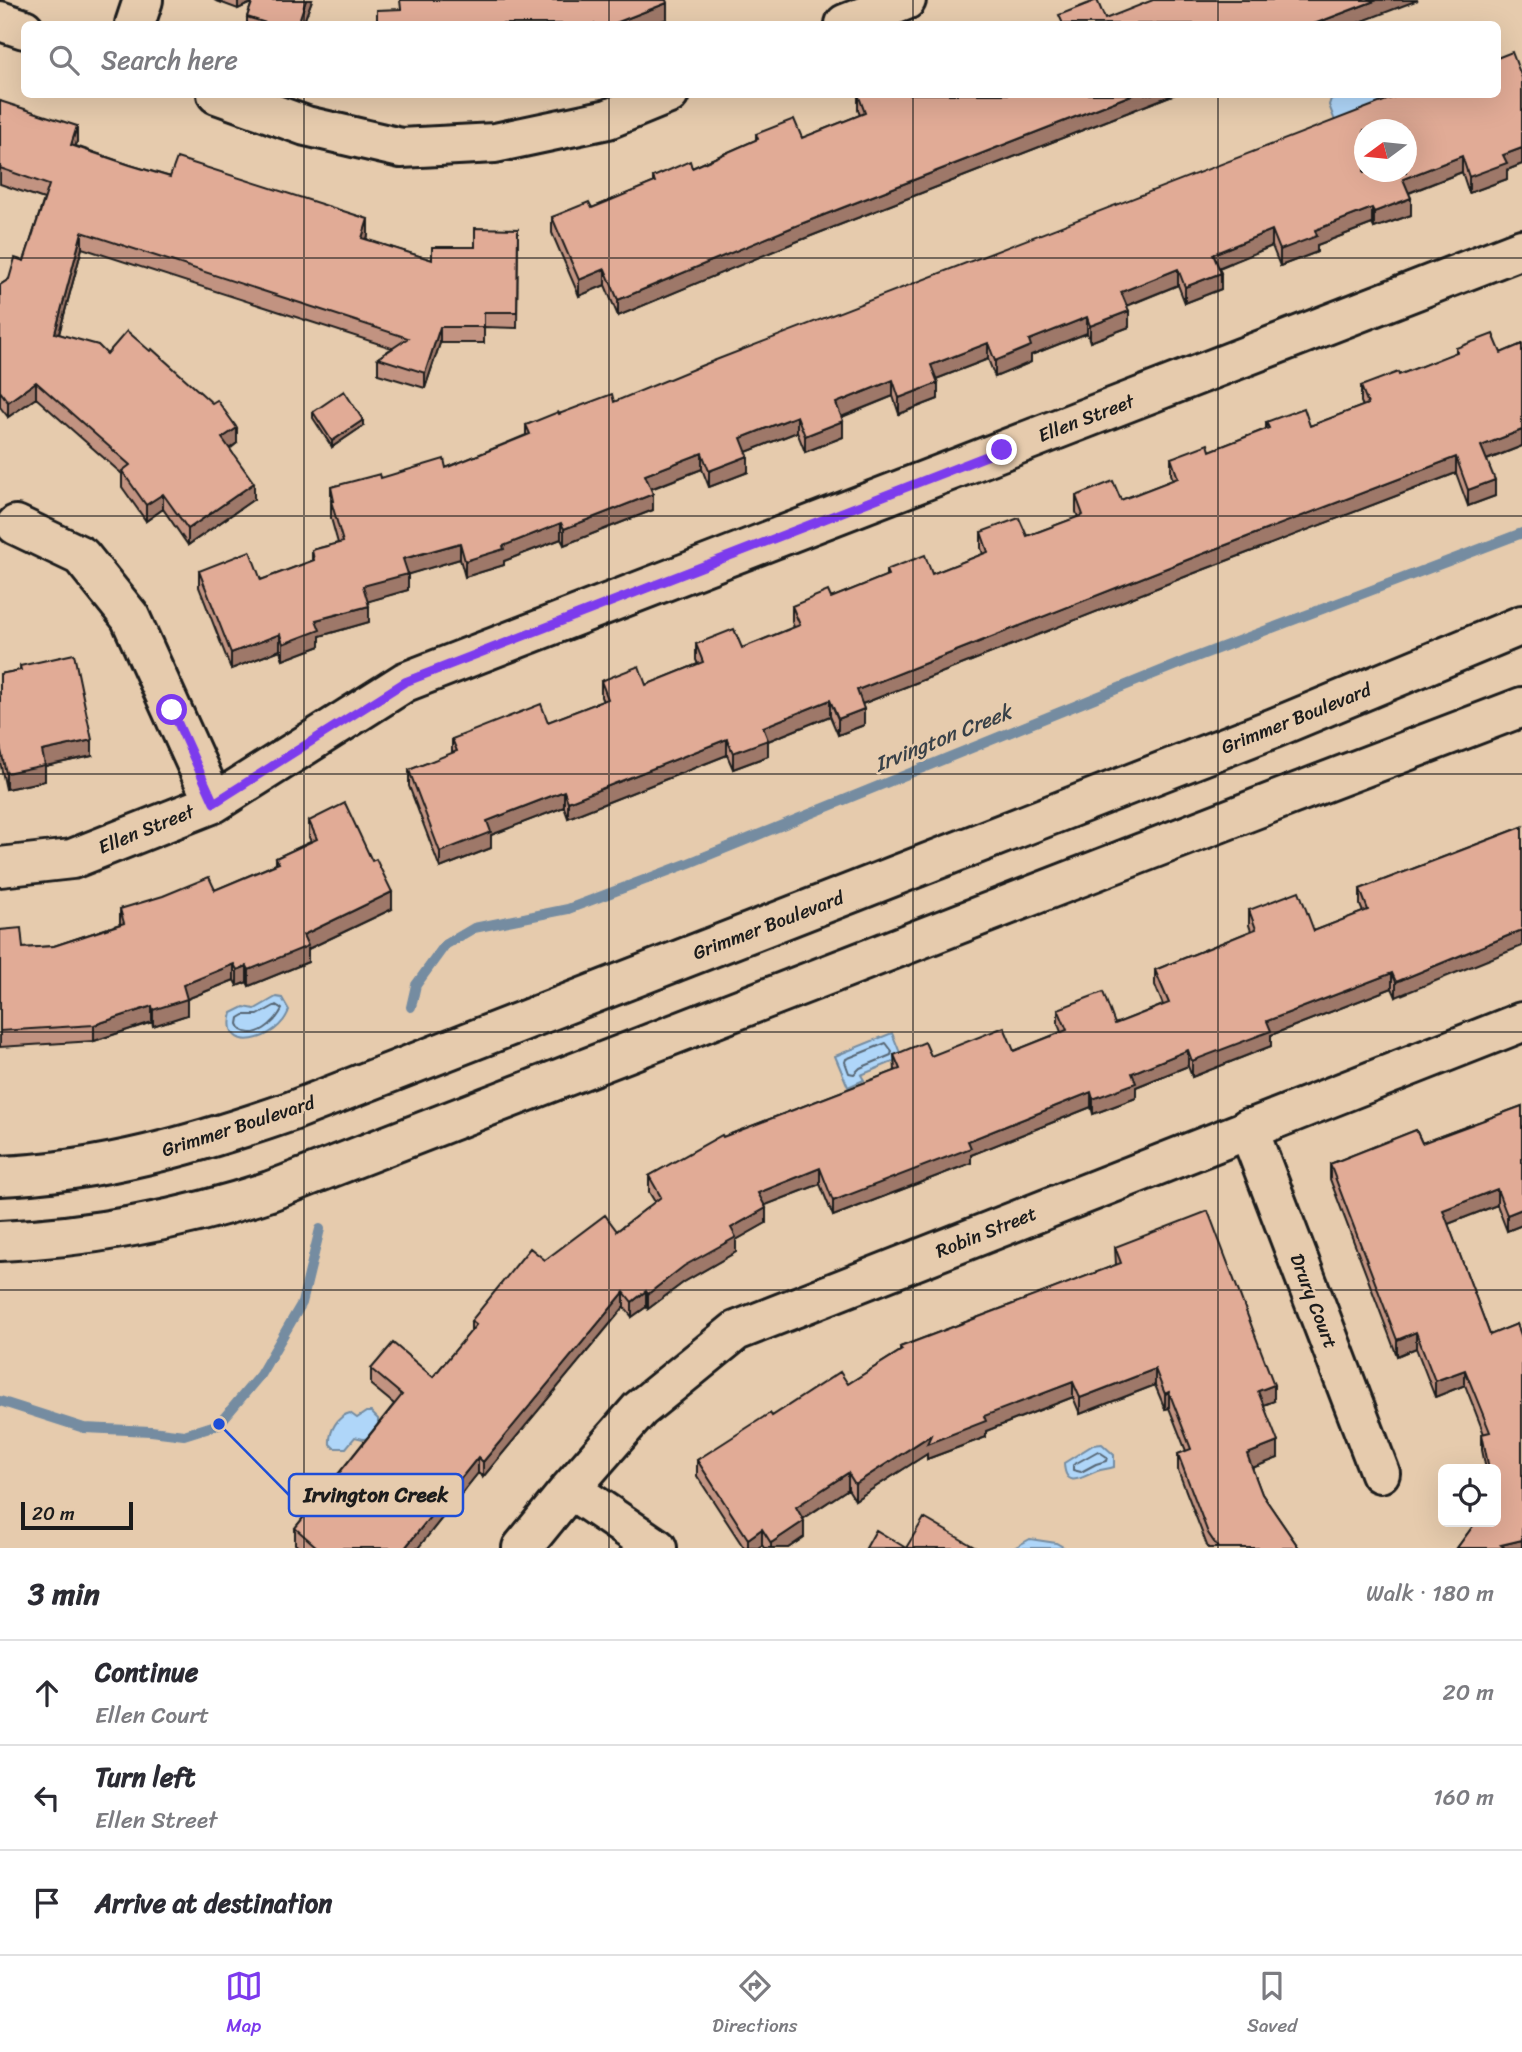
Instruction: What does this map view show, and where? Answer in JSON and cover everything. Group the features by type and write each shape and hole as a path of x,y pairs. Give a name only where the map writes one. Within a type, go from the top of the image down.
{"street":[{"path":"136,21 143,0"},
{"path":"853,21 906,0"},
{"path":"0,21 21,28"},
{"path":"228,98 306,126 401,148 495,143 608,119 659,98"},
{"name":"Ellen Street","path":"0,867 72,859 214,803 405,682 1522,249"},
{"path":"16,525 81,556 130,617 214,803"},
{"name":"Grimmer Boulevard","path":"0,1176 52,1172 136,1158 216,1137 292,1111 1274,728 1522,625"},
{"path":"0,1241 73,1236 153,1223 270,1191 1291,794 1522,707"},
{"name":"Robin Street","path":"522,1548 640,1409 736,1331 1522,1022"},
{"name":"Drury Court","path":"1248,1128 1380,1474"},
{"path":"570,1489 657,1548"}],"water":[{"path":"1334,98 1383,98 1386,106 1367,119 1354,119 1354,128 1341,137 1329,105"},
{"path":"276,997 282,998 289,1010 274,1030 252,1039 242,1039 234,1035 231,1026 232,1013 244,1007 255,1009"},
{"path":"892,1033 902,1058 861,1075 864,1080 848,1087 835,1056"},
{"path":"371,1412 378,1419 371,1438 355,1437 346,1448 334,1448 330,1444 338,1420 350,1413 357,1418"},
{"path":"1102,1444 1114,1455 1114,1467 1081,1478 1068,1477 1064,1463 1093,1445"},
{"path":"1030,1539 1056,1543 1065,1548 1014,1548"}],"building":[{"path":"253,0 306,0 299,21 260,21 247,17"},
{"path":"400,0 666,0 667,3 621,21 377,21 377,10 401,9"},
{"path":"1097,0 1105,19 1153,0 1377,0 1322,21 1062,21 1059,15"},
{"path":"1512,52 1522,78 1522,148 1503,155 1507,163 1469,177 1462,156 1417,174 1417,119 1354,119 1354,182 1404,182 1411,198 1374,212 1372,208 1315,230 1317,236 1280,250 1272,230 1213,254 1221,273 1185,287 1178,269 1121,292 1129,311 1090,326 1087,317 1029,340 1031,346 995,361 988,343 931,365 938,383 899,398 893,380 836,403 843,421 805,436 797,416 741,438 748,456 709,471 702,453 645,475 653,494 564,529 561,523 503,546 504,549 465,561 460,543 403,559 408,574 363,586 369,606 316,620 320,630 283,644 280,634 231,653 199,571 250,551 261,580 314,560 312,550 343,542 331,501 334,501 331,487 380,474 381,478 444,459 446,468 530,434 526,425 558,412 559,414 612,394 614,402 1392,98 1501,98 1501,56"},
{"path":"859,98 1124,98 793,227 618,300 605,269 579,280 552,217 589,202 592,208 655,182 653,177 690,161 692,168 758,139 756,134 794,119 802,138 865,113"},
{"path":"0,101 77,126 71,145 170,177 177,158 368,219 362,238 432,260 432,247 475,247 475,228 518,229 517,312 484,312 484,327 440,327 425,373 378,358 408,338 82,232 55,333 98,345 107,354 127,331 150,351 152,349 212,403 217,400 237,428 222,438 254,483 188,529 163,494 146,505 122,471 130,465 36,382 8,402 0,391 0,285 9,279 15,258 24,261 49,185 0,168"},
{"path":"1493,334 1501,353 1522,344 1522,430 1481,446 1495,480 1468,490 1456,457 857,690 864,709 838,719 830,700 763,727 768,740 733,753 727,739 568,802 564,791 487,821 491,832 440,852 409,770 457,751 452,739 541,704 548,722 608,699 601,681 639,666 646,685 703,662 696,644 734,629 742,648 800,625 792,606 828,591 831,598 888,575 886,570 925,555 932,574 988,552 981,532 1019,518 1027,536 1083,515 1076,496 1113,481 1121,500 1178,478 1171,458 1208,444 1210,451 1269,428 1266,422 1304,408 1310,426 1368,404 1361,386 1398,372 1399,375 1457,352 1456,348"},
{"path":"344,391 363,420 332,441 313,412"},
{"path":"74,654 92,740 42,751 45,765 6,773 0,746 0,674 21,670 20,666"},
{"path":"345,803 372,861 376,859 392,892 303,935 308,946 249,970 247,966 237,970 234,964 183,985 187,999 153,1010 152,1006 94,1025 0,1031 0,930 21,928 23,948 54,946 124,923 120,909 163,896 209,877 215,890 279,863 276,858 317,839 309,821"},
{"path":"1522,827 1522,930 1396,982 1392,973 1267,1021 1271,1031 1192,1061 1188,1050 1132,1073 1136,1083 1093,1099 1091,1092 968,1141 971,1148 833,1201 820,1168 758,1193 766,1208 731,1228 736,1237 684,1266 648,1294 646,1291 632,1302 624,1292 483,1462 478,1457 405,1548 318,1548 295,1528 402,1395 371,1369 393,1343 433,1377 476,1325 471,1321 530,1248 545,1260 605,1215 617,1231 661,1197 649,1176 722,1135 723,1137 900,1069 894,1055 925,1042 931,1056 1004,1027 1014,1051 1067,1030 1058,1009 1103,992 1115,1024 1169,1003 1155,970 1256,929 1249,910 1299,891 1314,931 1368,910 1360,889"},
{"path":"1522,1106 1522,1209 1507,1215 1497,1189 1443,1210 1490,1335 1517,1324 1522,1338 1522,1540 1501,1545 1505,1548 1457,1548 1472,1527 1501,1527 1501,1464 1488,1464 1482,1434 1490,1432 1465,1370 1435,1381 1416,1332 1397,1340 1330,1164 1416,1130 1422,1143"},
{"path":"1208,1211 1274,1385 1258,1391 1278,1442 1247,1454 1262,1494 1299,1548 1218,1548 1208,1533 1178,1454 1191,1449 1169,1392 1165,1394 1155,1369 1080,1398 1073,1382 984,1416 986,1421 927,1444 931,1435 855,1484 848,1473 796,1507 804,1521 771,1543 762,1529 748,1539 697,1460 840,1372 848,1384 902,1350 900,1347 1121,1263 1115,1247"},
{"path":"924,1518 976,1548 906,1548"},
{"path":"876,1530 906,1548 866,1548"}],"waterway":[{"name":"Irvington Creek","path":"411,1007 416,985 445,945 474,928 568,909 689,863 1188,660 1522,533"},
{"name":"Irvington Creek","path":"0,1401 84,1428 184,1435 219,1424 260,1375 302,1303 320,1229"}],"place":[{"name":"Irvington Creek","path":"219,1424"}],"route":[{"path":"172,710 214,803 405,682 1002,450"}]}
